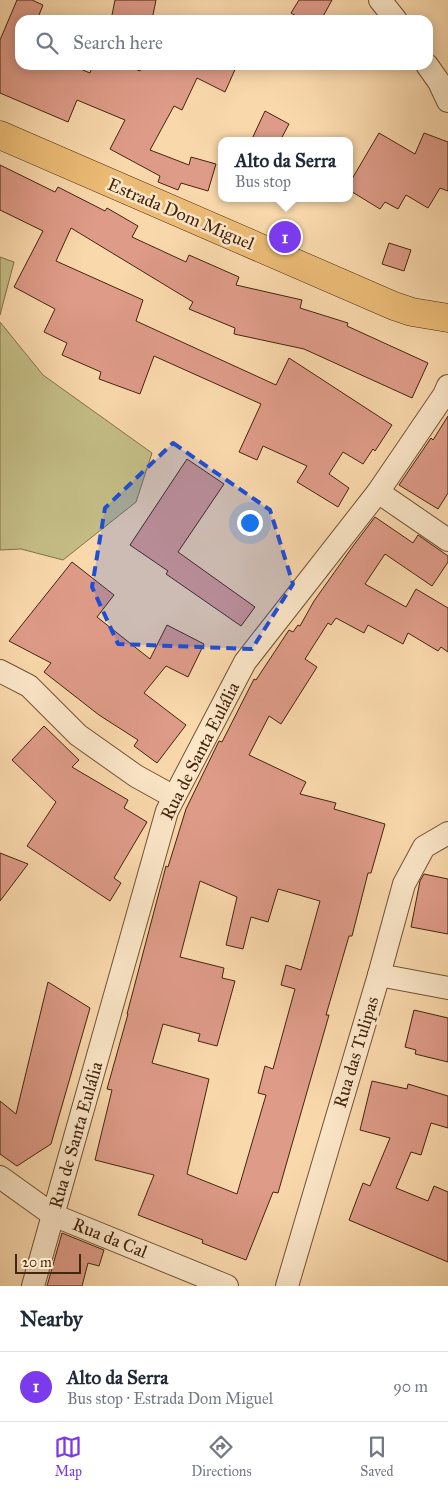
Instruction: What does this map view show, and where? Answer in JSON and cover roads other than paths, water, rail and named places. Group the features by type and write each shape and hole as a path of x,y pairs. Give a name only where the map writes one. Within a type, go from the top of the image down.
{"main road":[{"name":"Estrada Dom Miguel","path":"0,135 394,306 412,312 448,318"}],"street":[{"path":"380,0 392,15"},
{"path":"431,70 448,101"},
{"name":"Rua de Santa Eulália","path":"33,1286 167,811 245,662 378,492 444,396 448,386"},
{"path":"378,492 448,540"},
{"path":"0,671 29,686 78,735 136,776 174,796"},
{"name":"Rua das Tulipas","path":"286,1286 379,975 404,884 424,847 448,833"},
{"path":"379,975 448,988"},
{"name":"Rua da Cal","path":"0,1177 53,1215 227,1286"}],"place":[{"name":"Alto da Serra","path":"285,237"}]}
